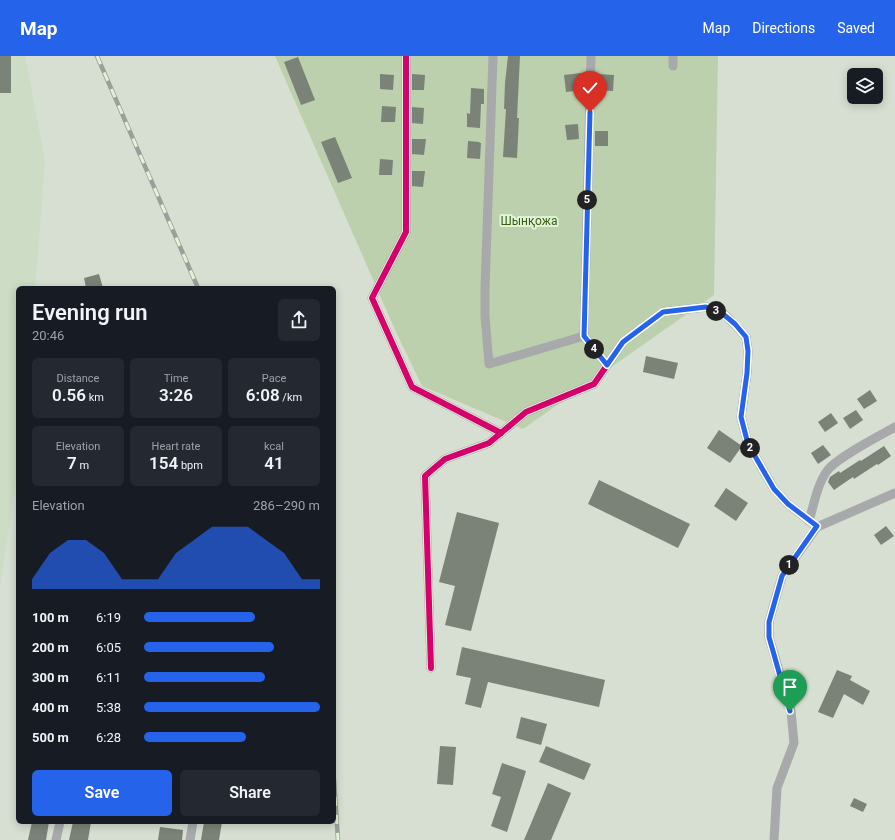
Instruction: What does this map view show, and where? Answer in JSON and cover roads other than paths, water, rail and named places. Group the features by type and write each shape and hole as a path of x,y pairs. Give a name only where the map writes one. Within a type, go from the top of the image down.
{"street":[{"path":"406,56 406,232 372,298 412,387 501,433"},
{"path":"493,56 485,302 489,364 584,336"},
{"path":"591,56 584,336 607,365"},
{"path":"673,56 673,66"},
{"path":"431,668 425,476 445,459 489,443 526,412 594,384 623,342 663,312 706,307 723,314 735,324 746,337 748,351 747,373 741,417 748,444 774,489 788,504 817,526"},
{"path":"809,521 821,480 828,470 838,461 895,427"},
{"path":"774,840 777,788 794,743 790,711 769,637 769,622 782,576 817,526 895,493"},
{"path":"56,840 60,824"},
{"path":"190,840 193,824"}],"railway":[{"path":"97,56 197,286"},
{"path":"336,810 338,840"}],"park label":[{"name":"Шынқожа","path":"529,221"}]}
